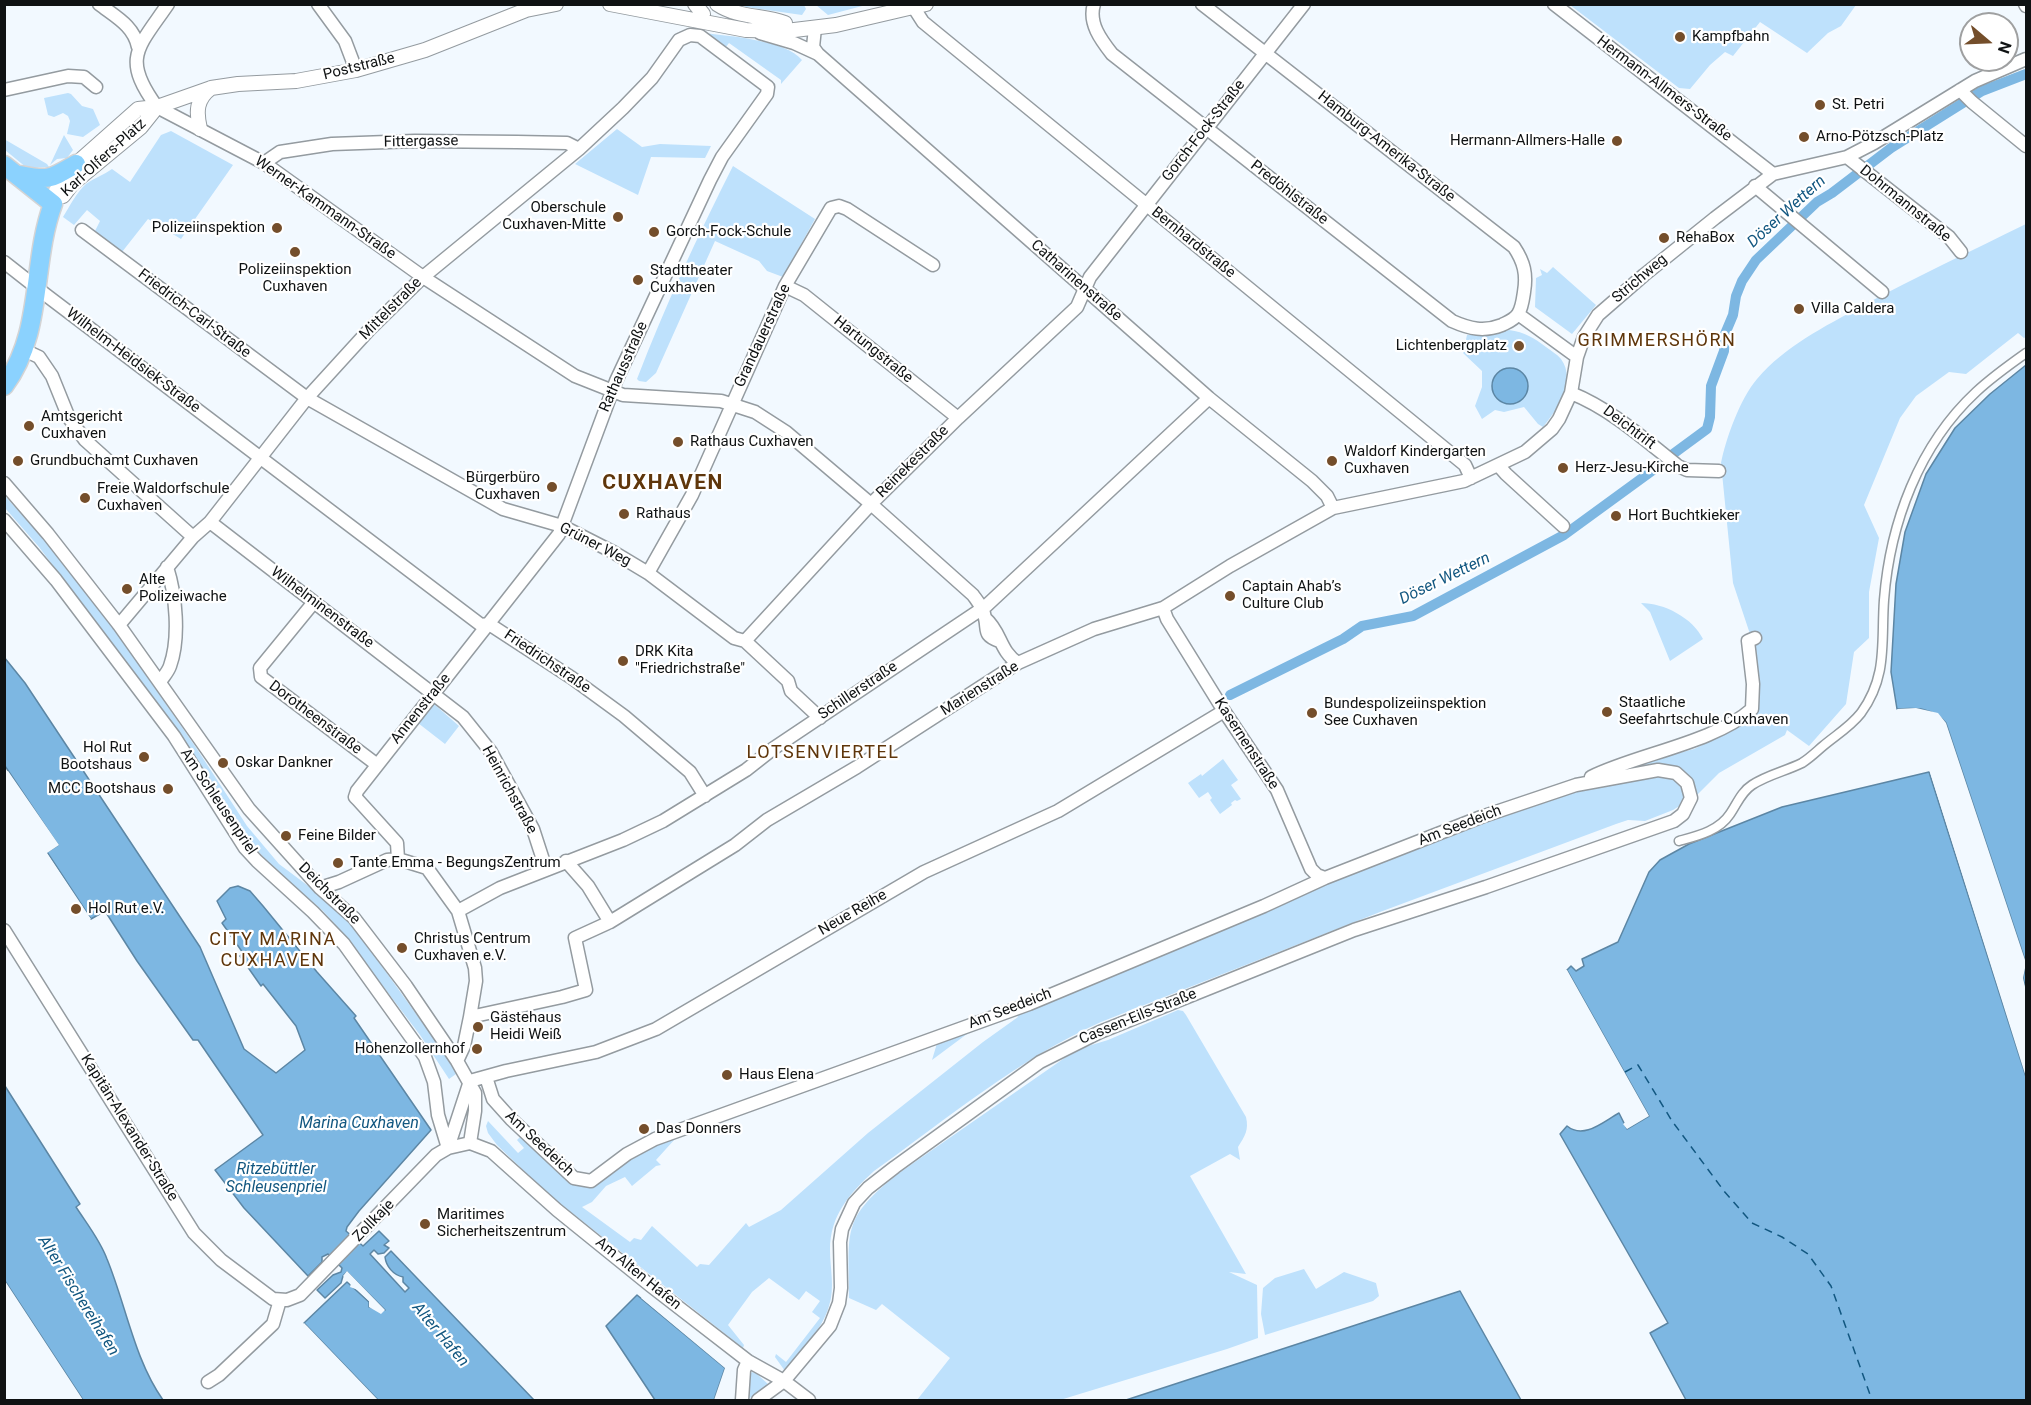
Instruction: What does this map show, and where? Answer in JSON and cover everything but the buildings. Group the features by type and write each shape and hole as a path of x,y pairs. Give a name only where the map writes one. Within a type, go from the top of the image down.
{"main road":[{"path":"11,170 39,179 51,178 76,164"},
{"path":"4,386 13,375 24,350 34,312 43,234 53,204 11,170"},
{"path":"4,372 24,350"}],"street":[{"path":"99,4 131,29 136,35 138,47"},
{"path":"138,47 168,4"},
{"path":"318,4 345,41 356,70"},
{"name":"Poststraße","path":"157,107 211,88 296,81 356,70 425,50 522,7 556,4"},
{"path":"615,6 657,4"},
{"name":"Predöhlstraße","path":"1094,4 1094,25 1101,40 1112,54 1452,321 1468,328 1481,330 1512,321 1518,314"},
{"name":"Hamburg-Amerika-Straße","path":"1202,4 1514,248 1523,261 1526,273 1522,303 1518,314"},
{"name":"Gorch-Fock-Straße","path":"1086,289 1090,277 1304,4"},
{"name":"Hermann-Allmers-Straße","path":"1554,4 1773,174"},
{"path":"647,5 709,9 749,22 785,23 811,28"},
{"path":"615,6 709,9 746,30 786,31 920,6"},
{"name":"Bernhardstraße","path":"920,6 923,22 1465,465 1471,478"},
{"path":"811,28 813,48 818,54"},
{"name":"Catharinenstraße","path":"746,30 794,43 818,54 1209,398 1311,481 1327,496 1333,508"},
{"name":"Mittelstraße","path":"119,625 193,537 210,522 307,398 369,330 423,277 579,149 623,108 652,78 679,40 690,34 700,36 768,87"},
{"name":"Karl-Olfers-Platz","path":"138,47 136,60 139,76 157,107"},
{"name":"Strichweg","path":"1371,500 1454,484 1499,466 1525,452 1552,429 1566,406 1584,337 1598,315 1644,274 1755,186 1773,174 1847,157 1966,96 1985,76 2026,59"},
{"path":"4,90 68,76 84,76 96,87"},
{"name":"Rathausstraße","path":"489,624 559,534 612,392 722,157 767,94 768,87"},
{"path":"200,129 197,116 200,99 211,88"},
{"path":"1966,96 2026,146"},
{"name":"Karl-Olfers-Platz","path":"53,204 56,191 76,164 138,109 157,107"},
{"name":"Karl-Olfers-Platz","path":"53,204 72,184 141,128 157,107"},
{"name":"Werner-Kammann-Straße","path":"157,107 264,163 423,277 575,376 623,395 701,398 733,404 755,412 786,432 973,595 984,614 985,629 990,638 999,641 1008,655 1018,663"},
{"name":"Fittergasse","path":"264,163 280,152 332,144 415,141 533,142 567,143 579,149"},
{"name":"Dohrmannstraße","path":"1847,157 1949,237 1961,252"},
{"path":"1755,186 1882,292"},
{"name":"Grandauerstraße","path":"648,573 683,514 785,286 831,208 839,206 847,209 933,265"},
{"name":"Friedrich-Carl-Straße","path":"82,230 307,398"},
{"name":"Wilhelm-Heidsiek-Straße","path":"4,262 262,458"},
{"name":"Hartungstraße","path":"785,286 804,295 958,418"},
{"name":"Reinekestraße","path":"745,641 871,504 958,418 1077,307 1086,289"},
{"path":"1518,314 1577,357"},
{"path":"24,350 39,357 52,376 69,418 85,440 193,537"},
{"path":"1679,841 1718,825 1729,816 1747,789 1763,779 1812,757 1846,729 1860,714 1880,675 1884,600 1890,555 1899,519 1916,476 1942,433 1974,393 2026,353"},
{"name":"Deichtrift","path":"1570,393 1592,401 1619,419 1678,466 1687,470 1719,471"},
{"name":"Grüner Weg","path":"307,398 503,509 562,526 648,573 734,638 745,641 788,681 791,691 820,718"},
{"name":"Schillerstraße","path":"458,911 500,888 623,840 663,821 746,770 774,748 984,614 1209,398"},
{"name":"Friedrichstraße","path":"262,458 481,625 489,624 572,678 632,722 690,772 705,796"},
{"path":"1499,466 1563,526"},
{"name":"Deichstraße","path":"4,486 48,534 119,625 249,809 320,888 354,918 406,986 457,1060 475,1093 470,1143"},
{"name":"Marienstraße","path":"470,1017 586,990 575,938 610,921 735,845 767,820 857,766 1018,663 1094,629 1163,608 1230,566 1333,508 1371,500"},
{"name":"Wilhelminenstraße","path":"210,522 434,694"},
{"name":"Am Schleusenpriel","path":"8,524 56,580 174,736 245,848 344,944 425,1057 434,1082 438,1115 448,1148"},
{"path":"160,682 170,669 174,650 174,588 167,567"},
{"name":"Dorotheenstraße","path":"314,602 260,668 261,677 376,764"},
{"name":"Kasernenstraße","path":"1163,608 1167,619 1224,711 1277,790 1311,869 1317,875 1325,878"},
{"name":"Annenstraße","path":"398,859 397,843 356,797 357,791 376,764 489,624"},
{"name":"Am Seedeich","path":"1576,785 1596,774 1701,737 1741,719 1752,709 1753,684 1748,641 1755,638"},
{"name":"Heinrichstraße","path":"434,694 463,717 491,752 533,829 546,869"},
{"name":"Neue Reihe","path":"470,1081 596,1052 656,1029 924,872 1058,811 1224,711"},
{"name":"Am Seedeich","path":"486,1077 493,1099 511,1119 573,1178 591,1181 627,1154 655,1139 1029,1004 1264,906 1325,878 1481,817 1576,785 1658,770 1676,773 1687,783 1691,791 1689,806 1674,821 1646,832"},
{"name":"Cassen-Eils-Straße","path":"784,1381 822,1338 835,1315 841,1288 842,1229 854,1203 868,1188 895,1167 1040,1062 1100,1032 1354,930 1646,832"},
{"path":"320,888 387,860 398,859 427,868 458,911 475,968 476,981 470,1017 464,1046 457,1060"},
{"path":"566,861 588,886 610,921"},
{"name":"Kapitän-Alexander-Straße","path":"4,930 194,1233 204,1246 221,1260 265,1294 279,1300"},
{"path":"448,1148 470,1081"},
{"path":"464,1100 466,1132 470,1143"},
{"path":"438,1115 452,1117 459,1114"},
{"name":"Am Alten Hafen","path":"470,1143 491,1151 557,1210 748,1361 784,1381 808,1401"},
{"name":"Zollkaje","path":"279,1300 292,1299 300,1295 436,1155 448,1148 470,1143"},
{"path":"208,1382 219,1375 273,1324 279,1300"},
{"path":"742,1401 744,1370 748,1361"},
{"path":"758,1401 784,1381"}],"shaded area":[{"path":"742,5 804,5 806,9 802,15"},
{"path":"816,5 866,5 828,15"},
{"name":"Kampfbahn","path":"1570,5 1856,5 1841,26 1828,33 1807,53 1760,22 1733,56 1725,52 1710,65 1690,89 1679,88"},
{"path":"704,33 770,43 794,53 802,60 781,84 781,80 729,43 725,48"},
{"path":"68,93 82,106 93,109 100,125 83,137 67,134 70,121 68,116 63,113 54,117 48,115 44,98"},
{"path":"617,129 642,147 660,144 711,146 705,158 651,157 638,195 575,164"},
{"path":"171,131 233,165 181,239 148,219 122,252 94,233 100,221 87,210 74,225 63,217 76,195 86,184 112,169 130,182 161,135"},
{"path":"64,135 73,150 67,158 57,159 50,165"},
{"path":"4,139 49,167 27,168 5,150"},
{"path":"733,166 815,219 783,277 767,271 759,261 715,241 656,373 646,382 639,381 637,379 670,298"},
{"path":"2026,224 2026,337 2018,333 1966,374 1949,372 1916,396 1900,418 1864,505 1879,538 1869,592 1869,638 1854,652 1846,704 1809,746 1787,730 1785,735 1719,773 1697,795 1673,810 1645,821 1628,820 1616,824 1380,912 1101,1022 1041,1054 984,1091 874,1171 850,1196 838,1215 831,1237 832,1285 826,1315 791,1369 785,1371 775,1357 776,1354 786,1362 820,1318 812,1312 820,1301 806,1291 799,1300 769,1278 752,1292 728,1325 744,1345 743,1348 548,1194 497,1145 488,1133 486,1126 488,1121 518,1153 524,1148 517,1140 522,1135 577,1184 584,1186 591,1186 652,1144 675,1139 656,1160 661,1165 656,1166 632,1186 625,1177 606,1186 592,1202 582,1207 630,1242 634,1238 641,1240 652,1226 697,1267 700,1264 709,1265 746,1223 749,1227 781,1210 868,1133 1018,1017 1015,1013 1307,892 1483,824 1600,774 1694,749 1745,724 1754,713 1754,646 1733,583 1721,463 1730,431 1745,397 1768,367 1806,338 1882,295"},
{"path":"1553,267 1596,305 1572,334 1535,307 1536,278 1542,275 1540,269 1547,273"},
{"name":"Lichtenbergplatz","path":"1509,330 1525,334 1537,341 1559,357 1565,368 1567,377 1563,395 1543,427 1524,407 1504,412 1495,410 1482,419 1475,406 1482,387 1482,371 1463,353 1467,335 1488,335"},
{"path":"4,495 42,537 106,617 247,826 279,864 327,900 344,916 452,1064 456,1074 449,1079 420,1035 341,931 323,911 269,864 249,840 174,728 39,547 5,508"},
{"path":"1641,603 1659,606 1677,613 1698,631 1703,639 1670,661 1650,612"},
{"path":"434,704 459,726 445,744 418,723"},
{"path":"1223,759 1238,780 1231,785 1241,799 1235,800 1220,814 1210,800 1212,798 1208,792 1199,798 1188,783 1201,774 1202,776"},
{"path":"1178,1010 1183,1011 1186,1015 1246,1117 1246,1133 1238,1147 1240,1160 1230,1154 1190,1176 1246,1274 1229,1272 1257,1285 1258,1338 1060,1400 917,1400 950,1358 882,1304 876,1310 849,1298 850,1240 852,1227 858,1215 867,1202 899,1173 1066,1057 1085,1047 1108,1040"},
{"path":"975,1028 932,1060 938,1040"},
{"path":"1304,1269 1316,1289 1344,1272 1376,1283 1379,1296 1373,1301 1265,1335 1261,1314 1263,1288 1275,1278"},
{"path":"752,1372 768,1384 765,1390 746,1400 748,1376"}],"water":[{"path":"2026,365 2026,963 1946,723 1930,711 1897,709 1891,672 1896,584 1905,532 1926,474 1955,428 1990,394"},
{"path":"1510,368 1523,373 1528,386 1523,399 1510,404 1497,399 1492,386 1497,373"},
{"path":"4,657 25,683 200,947 244,1049 276,1073 305,1050 296,1026 263,984 261,986 240,956 243,953 222,923 226,919 217,901 230,888 238,886 250,891 356,1016 354,1018 431,1130 359,1211 346,1231 363,1246 379,1231 389,1241 384,1245 389,1248 384,1253 378,1254 374,1250 370,1254 405,1292 409,1288 403,1282 403,1277 388,1267 385,1257 391,1251 534,1400 378,1400 304,1323 347,1282 369,1302 369,1307 385,1310 347,1272 341,1283 325,1298 317,1290 333,1275 341,1272 342,1268 328,1254 322,1257 322,1262 308,1276 244,1208 215,1170 263,1135 198,1040 193,1040 137,961 105,911 91,919 47,852 58,845 5,766"},
{"path":"1929,772 2026,1077 2026,1400 1686,1400 1650,1333 1668,1323 1560,1134 1567,1126 1580,1131 1594,1128 1619,1113 1627,1129 1649,1116 1567,970 1571,966 1576,971 1584,966 1582,959 1618,942 1649,872 1660,860 1689,844 1782,807"},
{"path":"2026,963 2026,989 2023,978"},
{"name":"Alter Fischereihafen","path":"5,1086 80,1204 76,1207 104,1252 145,1367 163,1400 83,1400 5,1281"},
{"path":"1460,1291 1521,1400 1126,1400"},
{"path":"637,1295 725,1368 714,1400 655,1400 606,1326"}],"pier":[{"path":"1916,708 1938,713 1946,723 2026,963 2023,978 2026,992 2020,978 2023,964 1943,724 1936,716 1916,711 1898,712 1897,709"},
{"path":"1929,769 1932,771 2026,1067 2026,1077"},
{"path":"8,771 59,845 47,853 91,919 88,920 44,854 45,850 54,844 5,772"},
{"path":"1564,970 1567,970 1649,1116 1627,1129 1623,1124 1627,1121 1628,1125 1645,1115"},
{"path":"347,1271 385,1310 381,1314 369,1307 369,1301 358,1290 350,1287 351,1283 347,1279 352,1280 343,1276"},
{"path":"5,1281 83,1400 79,1400 4,1287"},
{"path":"643,1296 728,1366 717,1400 714,1400 725,1368 641,1298"},
{"path":"304,1323 378,1400 374,1400 304,1328 302,1325"}],"waterway":[{"name":"Döser Wettern","path":"1673,454 1707,429 1710,417 1711,386 1724,351 1725,334 1733,315 1736,296 1742,281 1756,260 1817,202 1891,148 1982,91 2026,74"},
{"name":"Döser Wettern","path":"1230,695 1343,639 1362,626 1413,616 1564,535 1660,465"}],"ferry route":[{"path":"1625,1072 1638,1065 1672,1121 1724,1191 1752,1223 1782,1237 1808,1254 1831,1286 1872,1400"}],"place":[{"name":"Kampfbahn","path":"1680,37"},
{"name":"St. Petri","path":"1820,105"},
{"name":"Arno-Pötzsch-Platz","path":"1804,137"},
{"name":"Hermann-Allmers-Halle","path":"1617,141"},
{"name":"Oberschule Cuxhaven-Mitte","path":"618,217"},
{"name":"Polizeiinspektion","path":"277,228"},
{"name":"Gorch-Fock-Schule","path":"654,232"},
{"name":"RehaBox","path":"1664,238"},
{"name":"Polizeiinspektion Cuxhaven","path":"295,252"},
{"name":"Stadttheater Cuxhaven","path":"638,280"},
{"name":"Villa Caldera","path":"1799,309"},
{"name":"Lichtenbergplatz","path":"1519,346"},
{"name":"Amtsgericht Cuxhaven","path":"29,426"},
{"name":"Rathaus Cuxhaven","path":"678,442"},
{"name":"Grundbuchamt Cuxhaven","path":"18,461"},
{"name":"Waldorf Kindergarten Cuxhaven","path":"1332,461"},
{"name":"Herz-Jesu-Kirche","path":"1563,468"},
{"name":"Bürgerbüro Cuxhaven","path":"552,487"},
{"name":"Freie Waldorfschule Cuxhaven","path":"85,498"},
{"name":"Rathaus","path":"624,514"},
{"name":"Hort Buchtkieker","path":"1616,516"},
{"name":"Alte Polizeiwache","path":"127,589"},
{"name":"Captain Ahab’s Culture Club","path":"1230,596"},
{"name":"DRK Kita \"Friedrichstraße\"","path":"623,661"},
{"name":"Staatliche Seefahrtschule Cuxhaven","path":"1607,712"},
{"name":"Bundespolizeiinspektion See Cuxhaven","path":"1312,713"},
{"name":"Hol Rut Bootshaus","path":"144,757"},
{"name":"Oskar Dankner","path":"223,763"},
{"name":"MCC Bootshaus","path":"168,789"},
{"name":"Feine Bilder","path":"286,836"},
{"name":"Tante Emma - BegungsZentrum","path":"338,863"},
{"name":"Hol Rut e.V.","path":"76,909"},
{"name":"Christus Centrum Cuxhaven e.V.","path":"402,948"},
{"name":"Gästehaus Heidi Weiß","path":"478,1027"},
{"name":"Hohenzollernhof","path":"477,1049"},
{"name":"Haus Elena","path":"727,1075"},
{"name":"Das Donners","path":"644,1129"},
{"name":"Maritimes Sicherheitszentrum","path":"425,1224"}],"district":[{"name":"GRIMMERSHÖRN","path":"1657,341"},
{"name":"CUXHAVEN","path":"663,484"},
{"name":"LOTSENVIERTEL","path":"823,753"},
{"name":"CITY MARINA CUXHAVEN","path":"273,950"}],"water label":[{"name":"Marina Cuxhaven","path":"359,1124"},
{"name":"Ritzebüttler Schleusenpriel","path":"276,1179"},
{"name":"Alter Hafen","path":"440,1335"}]}
